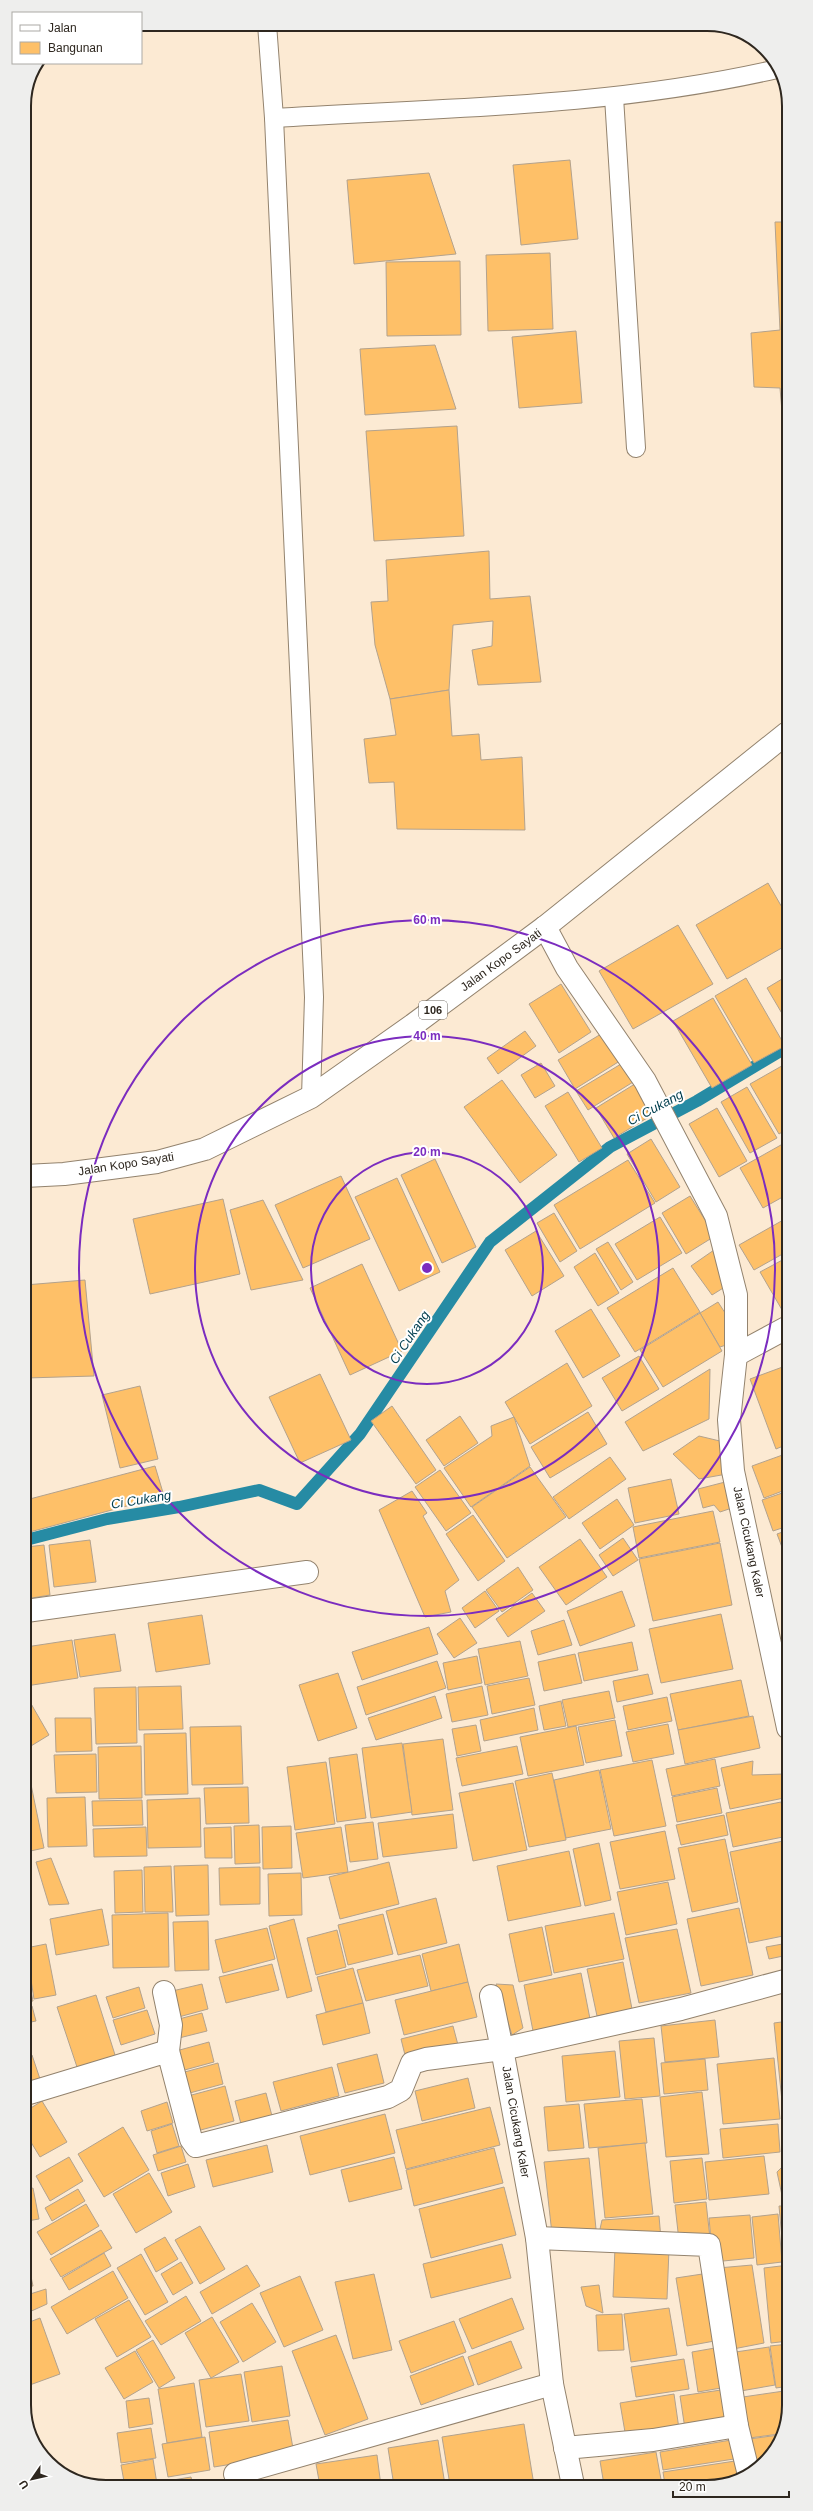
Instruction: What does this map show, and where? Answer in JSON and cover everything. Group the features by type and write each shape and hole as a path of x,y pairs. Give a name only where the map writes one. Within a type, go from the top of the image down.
{"street":[{"name":"Jalan Kopo Sayati","path":"31,1176 64,1174 157,1162 198,1150 310,1097 413,1025 545,928 782,737"},
{"name":"Jalan Cicukang Kaler","path":"545,928 567,968 645,1081 716,1216 727,1254 736,1294 736,1355 729,1420 734,1471 782,1699"},
{"path":"736,1355 782,1329"},
{"path":"31,1610 306,1572"},
{"name":"Jalan Cicukang Kaler","path":"571,2480 552,2384 537,2238 502,2049 680,2009 782,1982"},
{"path":"164,1992 171,2025 168,2051 191,2139 196,2146 388,2097 401,2090 412,2063 426,2059 502,2049 491,1996"},
{"path":"31,2092 168,2051"},
{"path":"537,2238 709,2245 737,2426 747,2468"},
{"path":"235,2474 552,2384"},
{"path":"565,2448 653,2440 737,2426"}],"lane":[{"path":"268,31 274,118 314,997 310,1097"},
{"path":"274,118 614,97 719,82 773,71"},
{"path":"614,97 636,448"}],"building":[{"path":"570,160 578,239 521,245 513,165"},
{"path":"429,173 456,254 354,264 347,180"},
{"path":"775,222 782,222 782,412 780,388 754,387 751,333 780,330"},
{"path":"550,253 553,329 488,331 486,255"},
{"path":"460,261 461,335 387,336 386,262"},
{"path":"576,331 582,403 519,408 512,337"},
{"path":"435,345 456,409 365,415 360,349"},
{"path":"457,426 464,536 374,541 366,431"},
{"path":"489,551 490,599 530,596 541,682 478,685 472,650 492,646 493,621 453,625 449,690 390,699 375,645 371,602 388,601 386,560"},
{"path":"449,690 452,736 479,734 481,760 522,757 525,830 397,829 394,782 369,783 364,739 396,735 390,699"},
{"path":"768,883 782,907 782,948 727,979 696,925"},
{"path":"678,925 713,984 633,1029 599,971"},
{"path":"746,978 782,1041 782,1048 754,1063 715,996"},
{"path":"782,979 782,1014 767,988"},
{"path":"561,984 591,1032 559,1053 529,1004"},
{"path":"713,998 752,1065 712,1088 673,1021"},
{"path":"525,1031 536,1046 498,1074 487,1058"},
{"path":"606,1031 623,1059 575,1089 558,1060"},
{"path":"626,1061 638,1079 588,1110 576,1091"},
{"path":"541,1063 555,1086 535,1098 521,1075"},
{"path":"782,1066 782,1132 779,1134 750,1084"},
{"path":"502,1080 557,1155 520,1183 464,1107"},
{"path":"638,1082 657,1112 614,1138 596,1108"},
{"path":"747,1087 777,1138 750,1153 721,1102"},
{"path":"568,1092 602,1148 579,1162 545,1106"},
{"path":"717,1108 747,1161 719,1177 689,1124"},
{"path":"651,1139 680,1187 656,1202 627,1154"},
{"path":"782,1144 782,1197 763,1208 740,1168"},
{"path":"435,1159 476,1247 442,1263 401,1175"},
{"path":"628,1160 655,1203 580,1249 554,1205"},
{"path":"341,1176 370,1239 303,1268 275,1205"},
{"path":"397,1178 440,1272 399,1291 355,1197"},
{"path":"690,1196 715,1236 686,1254 662,1213"},
{"path":"223,1199 240,1274 150,1294 133,1219"},
{"path":"263,1200 303,1280 251,1290 230,1210"},
{"path":"554,1213 577,1251 560,1262 537,1223"},
{"path":"660,1217 682,1253 637,1280 615,1244"},
{"path":"782,1221 782,1254 754,1270 739,1245"},
{"path":"536,1231 564,1276 532,1296 505,1250"},
{"path":"608,1242 633,1282 621,1290 596,1249"},
{"path":"714,1250 728,1285 712,1295 691,1266"},
{"path":"595,1253 619,1293 598,1306 574,1267"},
{"path":"782,1260 782,1310 760,1272"},
{"path":"362,1264 402,1351 350,1375 310,1288"},
{"path":"673,1268 700,1312 635,1352 607,1308"},
{"path":"85,1280 94,1376 31,1378 31,1284"},
{"path":"718,1302 729,1319 729,1344 720,1347 700,1313"},
{"path":"591,1309 620,1356 583,1378 555,1331"},
{"path":"700,1313 722,1351 663,1387 640,1350"},
{"path":"639,1356 659,1389 622,1411 602,1378"},
{"path":"567,1363 592,1406 530,1444 505,1402"},
{"path":"782,1367 782,1446 776,1449 750,1379"},
{"path":"710,1369 709,1419 643,1451 625,1422"},
{"path":"320,1374 351,1440 300,1463 269,1397"},
{"path":"140,1386 158,1459 120,1468 102,1395"},
{"path":"392,1406 436,1470 416,1484 371,1421"},
{"path":"588,1412 607,1444 550,1478 531,1447"},
{"path":"460,1416 478,1443 444,1466 426,1440"},
{"path":"514,1417 530,1466 471,1507 444,1468 492,1436 491,1426"},
{"path":"699,1436 724,1442 727,1474 699,1479 673,1454"},
{"path":"782,1455 782,1491 764,1498 752,1466"},
{"path":"610,1457 626,1479 569,1519 553,1497"},
{"path":"155,1466 164,1496 31,1532 31,1499"},
{"path":"530,1467 566,1517 507,1558 472,1507"},
{"path":"440,1470 471,1513 446,1531 415,1487"},
{"path":"671,1479 679,1514 635,1523 628,1488"},
{"path":"729,1481 735,1507 720,1512 714,1505 703,1508 698,1489"},
{"path":"412,1491 427,1513 423,1516 459,1580 445,1591 451,1612 425,1617 379,1510"},
{"path":"782,1493 782,1528 773,1531 762,1500"},
{"path":"617,1499 634,1525 600,1549 582,1523"},
{"path":"713,1511 720,1542 639,1558 633,1527"},
{"path":"473,1515 505,1561 478,1581 446,1534"},
{"path":"782,1532 782,1547 777,1534"},
{"path":"623,1538 638,1560 613,1576 599,1555"},
{"path":"580,1539 607,1577 566,1605 539,1567"},
{"path":"90,1540 96,1582 54,1587 49,1545"},
{"path":"720,1543 732,1605 653,1621 639,1559"},
{"path":"44,1545 50,1595 31,1598 31,1546"},
{"path":"518,1567 533,1590 502,1612 486,1590"},
{"path":"485,1591 499,1611 475,1628 462,1608"},
{"path":"622,1591 635,1626 580,1646 567,1611"},
{"path":"532,1593 545,1611 508,1637 496,1619"},
{"path":"721,1614 733,1669 661,1683 649,1629"},
{"path":"202,1615 210,1664 156,1672 148,1623"},
{"path":"460,1618 477,1643 454,1658 437,1634"},
{"path":"564,1620 572,1645 538,1655 531,1631"},
{"path":"429,1627 438,1654 362,1680 352,1652"},
{"path":"115,1634 121,1671 80,1677 74,1640"},
{"path":"72,1640 78,1678 31,1685 31,1646"},
{"path":"520,1641 528,1676 485,1685 478,1649"},
{"path":"632,1642 638,1670 584,1681 578,1653"},
{"path":"575,1654 582,1683 544,1691 538,1662"},
{"path":"477,1656 482,1683 448,1690 443,1663"},
{"path":"437,1661 446,1688 366,1715 357,1687"},
{"path":"338,1673 357,1728 318,1741 299,1685"},
{"path":"648,1674 653,1694 617,1702 613,1681"},
{"path":"529,1678 535,1705 492,1714 487,1686"},
{"path":"741,1680 749,1716 678,1730 670,1694"},
{"path":"181,1686 183,1729 139,1730 138,1687"},
{"path":"482,1686 488,1715 452,1722 446,1694"},
{"path":"136,1687 137,1743 96,1744 94,1688"},
{"path":"609,1691 615,1718 568,1727 562,1700"},
{"path":"435,1696 442,1718 376,1740 368,1718"},
{"path":"667,1697 672,1721 628,1730 623,1706"},
{"path":"561,1701 566,1726 544,1730 539,1706"},
{"path":"31,1704 49,1735 31,1746"},
{"path":"534,1708 538,1730 484,1741 480,1720"},
{"path":"753,1716 760,1748 685,1764 678,1730"},
{"path":"55,1718 91,1718 92,1751 56,1752"},
{"path":"615,1720 622,1756 586,1763 578,1727"},
{"path":"668,1724 674,1754 633,1762 626,1732"},
{"path":"476,1725 481,1751 457,1756 452,1729"},
{"path":"241,1726 243,1784 192,1785 190,1727"},
{"path":"576,1726 584,1765 528,1776 520,1737"},
{"path":"186,1733 188,1794 145,1795 144,1734"},
{"path":"443,1739 453,1810 412,1815 403,1744"},
{"path":"402,1743 412,1812 371,1818 362,1748"},
{"path":"141,1746 142,1798 99,1799 98,1747"},
{"path":"517,1746 523,1774 462,1786 456,1758"},
{"path":"96,1754 97,1792 56,1793 54,1755"},
{"path":"357,1754 366,1818 337,1822 329,1758"},
{"path":"715,1759 720,1786 672,1796 666,1769"},
{"path":"652,1760 666,1826 614,1836 600,1770"},
{"path":"753,1761 752,1775 782,1774 782,1798 730,1809 721,1768"},
{"path":"326,1762 335,1824 295,1830 287,1767"},
{"path":"599,1770 611,1829 566,1838 554,1780"},
{"path":"552,1773 566,1840 529,1847 515,1781"},
{"path":"513,1783 527,1850 473,1861 459,1793"},
{"path":"31,1784 44,1848 31,1851"},
{"path":"248,1787 249,1823 206,1824 204,1788"},
{"path":"717,1788 722,1813 677,1822 672,1797"},
{"path":"85,1797 87,1846 48,1847 47,1798"},
{"path":"200,1798 201,1847 148,1848 147,1800"},
{"path":"142,1800 143,1825 93,1826 92,1801"},
{"path":"781,1802 782,1837 733,1847 726,1813"},
{"path":"453,1814 457,1848 383,1857 378,1823"},
{"path":"724,1815 728,1835 681,1845 676,1825"},
{"path":"373,1822 378,1859 350,1862 345,1825"},
{"path":"259,1825 260,1863 235,1864 234,1826"},
{"path":"291,1826 292,1868 263,1869 262,1827"},
{"path":"146,1827 147,1856 94,1857 93,1829"},
{"path":"231,1827 232,1858 205,1858 204,1828"},
{"path":"341,1827 348,1872 303,1878 296,1833"},
{"path":"665,1831 675,1879 620,1889 610,1842"},
{"path":"725,1839 738,1902 692,1912 678,1848"},
{"path":"782,1841 782,1936 749,1943 730,1852"},
{"path":"599,1843 611,1900 585,1906 573,1849"},
{"path":"569,1851 581,1906 508,1921 497,1866"},
{"path":"51,1858 69,1904 49,1905 36,1862"},
{"path":"389,1862 399,1904 340,1919 329,1877"},
{"path":"208,1865 209,1915 176,1916 174,1866"},
{"path":"171,1866 173,1912 145,1912 144,1867"},
{"path":"260,1867 260,1904 220,1905 219,1868"},
{"path":"142,1870 143,1912 115,1913 114,1871"},
{"path":"301,1873 302,1915 269,1916 268,1874"},
{"path":"668,1882 677,1924 626,1935 617,1892"},
{"path":"436,1898 447,1943 398,1955 386,1911"},
{"path":"739,1908 753,1975 701,1986 687,1919"},
{"path":"102,1909 109,1945 56,1955 50,1919"},
{"path":"168,1913 169,1967 113,1968 112,1915"},
{"path":"614,1913 624,1959 554,1973 545,1926"},
{"path":"383,1914 393,1954 348,1965 338,1925"},
{"path":"294,1919 312,1991 287,1998 269,1926"},
{"path":"208,1921 209,1970 175,1971 173,1922"},
{"path":"542,1927 552,1975 519,1982 509,1934"},
{"path":"267,1928 275,1959 223,1973 215,1940"},
{"path":"677,1929 691,1993 639,2003 625,1938"},
{"path":"337,1930 346,1967 316,1975 307,1938"},
{"path":"46,1944 56,1995 34,1999 31,1980 31,1947"},
{"path":"459,1944 468,1982 431,1991 422,1954"},
{"path":"782,1944 782,1956 769,1959 766,1947"},
{"path":"420,1955 428,1986 366,2001 357,1970"},
{"path":"623,1962 632,2009 597,2016 587,1969"},
{"path":"272,1964 279,1990 226,2003 219,1977"},
{"path":"353,1968 363,2003 326,2012 317,1977"},
{"path":"581,1973 591,2024 534,2036 524,1985"},
{"path":"468,1982 477,2017 404,2035 395,2000"},
{"path":"202,1984 208,2009 175,2018 168,1992"},
{"path":"496,1984 513,1985 523,2028 512,2035"},
{"path":"139,1987 145,2008 113,2018 106,1997"},
{"path":"31,1991 33,2001 31,2001"},
{"path":"96,1995 116,2058 78,2070 57,2007"},
{"path":"363,2003 370,2033 323,2045 316,2015"},
{"path":"31,2006 36,2021 31,2022"},
{"path":"147,2010 155,2034 121,2045 113,2020"},
{"path":"202,2013 207,2031 179,2038 175,2020"},
{"path":"715,2020 719,2057 665,2062 661,2026"},
{"path":"782,2022 782,2101 774,2023"},
{"path":"453,2026 458,2045 406,2059 401,2039"},
{"path":"654,2038 660,2096 625,2099 619,2041"},
{"path":"209,2042 214,2062 181,2071 176,2051"},
{"path":"615,2051 620,2097 566,2102 562,2056"},
{"path":"377,2054 384,2083 345,2093 337,2064"},
{"path":"31,2055 41,2082 31,2085"},
{"path":"774,2058 780,2119 723,2124 717,2064"},
{"path":"705,2059 708,2090 664,2094 661,2063"},
{"path":"218,2063 223,2084 186,2094 181,2073"},
{"path":"332,2067 339,2096 281,2111 273,2082"},
{"path":"468,2078 475,2108 422,2121 415,2091"},
{"path":"225,2086 234,2121 197,2131 188,2096"},
{"path":"702,2092 709,2154 666,2157 660,2097"},
{"path":"266,2093 272,2116 241,2124 235,2101"},
{"path":"642,2099 647,2143 589,2148 584,2104"},
{"path":"42,2101 67,2142 40,2157 31,2142 31,2108"},
{"path":"167,2102 173,2123 147,2131 141,2111"},
{"path":"579,2104 584,2148 548,2151 544,2107"},
{"path":"490,2107 500,2145 406,2169 396,2130"},
{"path":"385,2114 395,2153 310,2175 300,2136"},
{"path":"172,2124 179,2146 157,2153 151,2131"},
{"path":"778,2124 780,2152 723,2158 720,2129"},
{"path":"123,2127 149,2170 104,2197 78,2154"},
{"path":"645,2143 653,2214 605,2218 598,2148"},
{"path":"267,2145 273,2172 213,2187 206,2160"},
{"path":"181,2146 186,2162 158,2171 153,2155"},
{"path":"494,2148 503,2183 414,2206 406,2170"},
{"path":"764,2156 769,2194 709,2200 705,2162"},
{"path":"69,2157 83,2181 50,2201 36,2176"},
{"path":"394,2157 402,2189 349,2202 341,2170"},
{"path":"589,2158 596,2229 552,2234 544,2162"},
{"path":"702,2158 707,2199 674,2203 670,2161"},
{"path":"188,2164 195,2187 168,2196 161,2173"},
{"path":"782,2167 782,2195 777,2172"},
{"path":"149,2173 172,2212 136,2233 113,2194"},
{"path":"504,2187 516,2235 431,2258 419,2209"},
{"path":"33,2188 39,2219 31,2220 31,2189"},
{"path":"78,2189 85,2201 52,2221 45,2208"},
{"path":"706,2202 710,2238 679,2241 675,2205"},
{"path":"86,2204 99,2226 51,2255 37,2232"},
{"path":"779,2206 782,2206 782,2239"},
{"path":"778,2214 782,2262 757,2265 752,2217"},
{"path":"750,2215 754,2258 713,2262 709,2218"},
{"path":"659,2216 661,2239 598,2238 602,2220"},
{"path":"200,2226 225,2269 200,2284 175,2240"},
{"path":"101,2230 112,2248 61,2277 50,2259"},
{"path":"165,2237 178,2259 156,2272 144,2249"},
{"path":"502,2244 511,2278 431,2298 423,2264"},
{"path":"615,2247 669,2249 667,2299 613,2297"},
{"path":"104,2253 111,2266 69,2290 62,2278"},
{"path":"141,2254 168,2302 145,2315 117,2268"},
{"path":"181,2262 193,2283 173,2295 161,2274"},
{"path":"247,2265 260,2286 212,2314 200,2292"},
{"path":"752,2265 764,2343 728,2350 718,2268"},
{"path":"782,2266 782,2342 771,2343 764,2268"},
{"path":"113,2271 128,2298 67,2334 51,2307"},
{"path":"709,2273 720,2340 687,2346 676,2278"},
{"path":"374,2274 392,2350 353,2359 335,2282"},
{"path":"300,2276 323,2330 284,2347 260,2293"},
{"path":"599,2285 603,2313 586,2306 581,2287"},
{"path":"46,2289 47,2304 31,2311 31,2294"},
{"path":"186,2296 201,2321 161,2345 145,2321"},
{"path":"512,2298 524,2329 472,2349 459,2319"},
{"path":"129,2300 151,2337 117,2357 95,2319"},
{"path":"252,2303 276,2342 243,2362 220,2322"},
{"path":"669,2308 677,2355 631,2362 624,2314"},
{"path":"622,2314 624,2350 598,2351 596,2315"},
{"path":"212,2317 239,2362 211,2378 185,2333"},
{"path":"40,2318 60,2374 31,2385 31,2321"},
{"path":"454,2321 466,2352 411,2373 399,2341"},
{"path":"336,2335 368,2419 325,2435 292,2351"},
{"path":"153,2340 175,2378 159,2388 136,2350"},
{"path":"511,2341 522,2368 478,2385 468,2357"},
{"path":"782,2345 782,2387 776,2388 770,2346"},
{"path":"769,2347 775,2385 735,2392 729,2353"},
{"path":"715,2348 721,2388 698,2392 692,2352"},
{"path":"135,2351 153,2382 124,2399 105,2368"},
{"path":"463,2356 474,2385 421,2405 410,2376"},
{"path":"684,2359 689,2389 636,2397 631,2367"},
{"path":"282,2366 290,2416 252,2422 244,2372"},
{"path":"241,2374 249,2421 206,2427 199,2380"},
{"path":"194,2383 202,2437 167,2443 158,2389"},
{"path":"721,2390 726,2423 685,2429 680,2396"},
{"path":"782,2391 781,2415 776,2434 742,2439 736,2398"},
{"path":"674,2394 679,2429 626,2438 620,2403"},
{"path":"149,2398 153,2424 129,2428 126,2401"},
{"path":"288,2420 294,2454 214,2467 209,2432"},
{"path":"524,2424 533,2480 449,2480 442,2437"},
{"path":"151,2428 156,2458 121,2463 117,2433"},
{"path":"775,2436 766,2451 755,2462 753,2462 749,2439"},
{"path":"205,2437 210,2470 168,2477 162,2444"},
{"path":"438,2440 444,2480 393,2480 388,2448"},
{"path":"731,2440 734,2459 663,2470 660,2452"},
{"path":"656,2452 661,2480 603,2480 600,2461"},
{"path":"377,2455 380,2480 319,2480 316,2464"},
{"path":"153,2459 156,2480 124,2480 121,2465"},
{"path":"735,2461 737,2473 731,2476 707,2480 664,2480 663,2472"},
{"path":"191,2477 192,2480 173,2480"}],"waterway":[{"name":"Ci Cukang","path":"31,1539 107,1519 179,1507 259,1490 297,1504 360,1434 490,1242 610,1147 697,1101 782,1050"}]}
